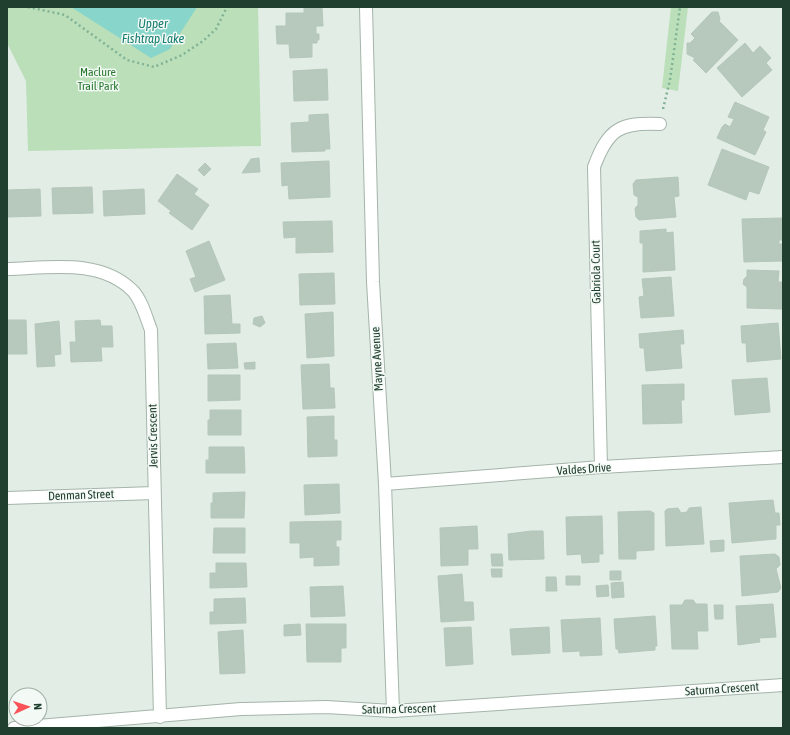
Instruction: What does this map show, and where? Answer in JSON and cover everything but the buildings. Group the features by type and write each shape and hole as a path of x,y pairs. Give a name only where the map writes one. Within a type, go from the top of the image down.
{"street":[{"name":"Mayne Avenue","path":"366,7 375,336 384,484 393,711"},
{"name":"Gabriola Court","path":"601,467 594,167 602,146 616,130 638,122 660,124"},
{"name":"Jervis Crescent","path":"7,269 85,268 108,274 133,291 143,307 151,330 160,717"},
{"name":"Valdes Drive","path":"384,484 601,467 783,457"},
{"name":"Denman Street","path":"7,498 154,493"},
{"name":"Saturna Crescent","path":"14,728 256,709 326,707 393,711 783,685"}],"path":[{"path":"28,7 65,15 127,60 154,67 182,56 202,41 216,29 227,7"},
{"path":"660,124 670,80 680,7"}],"green space":[{"name":"Maclure Trail Park","path":"7,7 258,7 261,146 28,151 26,81 7,43"},
{"path":"671,7 688,7 678,91 662,88"}],"water":[{"name":"Upper Fishtrap Lake","path":"71,7 197,7 170,49 151,58"}]}
